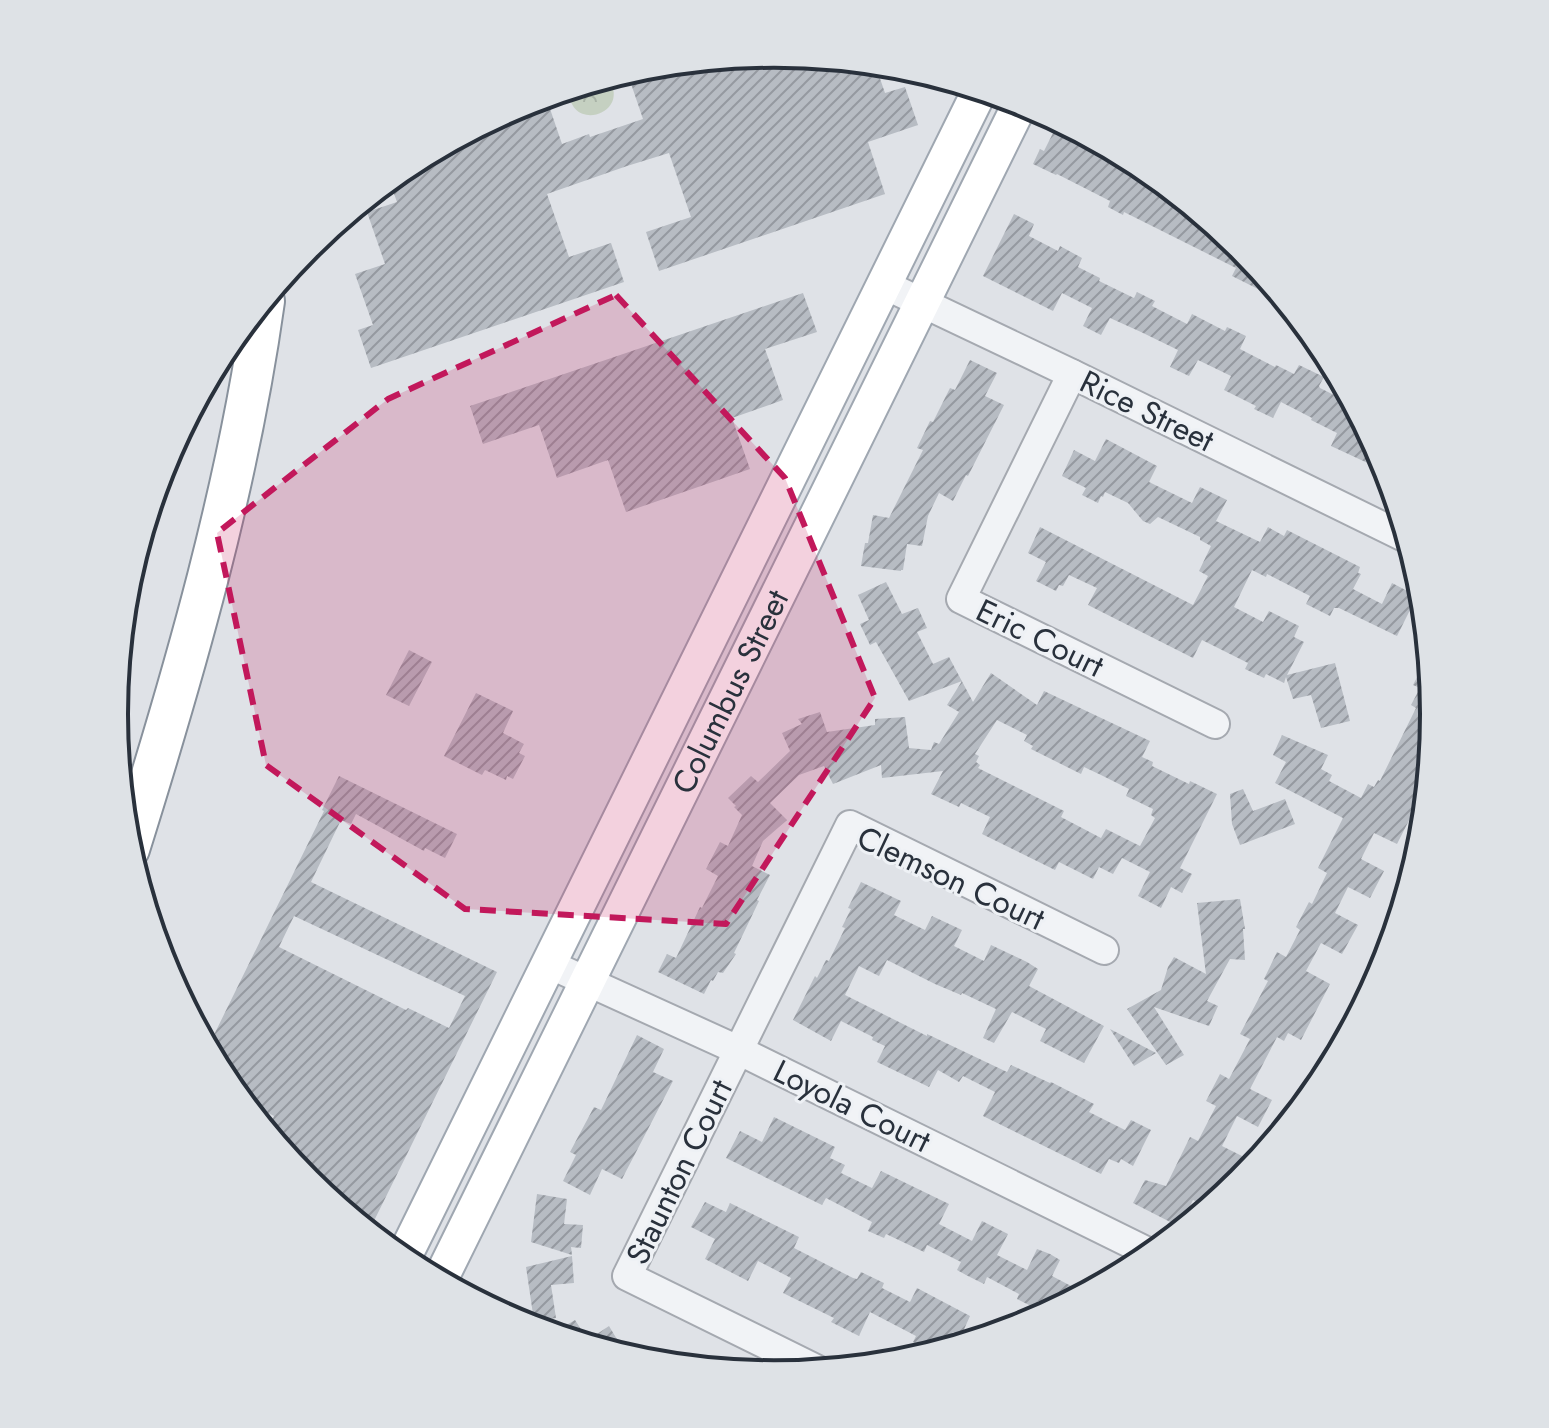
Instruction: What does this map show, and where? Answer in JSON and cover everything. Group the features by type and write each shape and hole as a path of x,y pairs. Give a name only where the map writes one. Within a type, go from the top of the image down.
{"highway":[{"path":"138,822 192,635 225,503 254,371 261,322"}],"main road":[{"name":"Columbus Street","path":"409,1246 975,100"},
{"name":"Columbus Street","path":"445,1269 1015,114"}],"street":[{"name":"Rice Street","path":"885,285 1394,532"},
{"name":"Eric Court","path":"1072,374 961,599 1215,724"},
{"name":"Clemson Court","path":"738,1050 850,825 1104,950"},
{"name":"Loyola Court","path":"549,964 738,1050 1138,1247"},
{"name":"Staunton Court","path":"738,1050 627,1276 797,1359"}],"highlighted area":[{"path":"616,295 785,478 875,698 726,924 465,909 266,765 217,533 388,399"}],"green space":[{"path":"613,89 614,91 607,109 598,114 579,112 571,101"}],"building":[{"path":"774,68 817,69 879,77 885,93 905,87 918,125 868,142 885,194 659,271 646,232 691,217 669,153 547,194 569,257 611,243 624,282 371,368 358,330 373,325 355,274 385,264 367,213 397,202 394,192 452,155 550,108 562,144 643,119 631,84 732,69"},
{"path":"1054,132 1133,177 1200,228 1260,290 1232,276 1236,268 1124,212 1123,215 1108,207 1110,201 1033,164 1040,149 1044,151"},
{"path":"1014,214 1034,224 1029,236 1058,251 1060,246 1082,258 1078,267 1100,278 1099,281 1134,298 1137,292 1155,301 1152,306 1187,324 1192,314 1225,331 1227,327 1246,336 1240,349 1275,367 1294,374 1299,365 1324,377 1320,388 1337,396 1370,464 1331,446 1337,433 1281,402 1273,418 1224,390 1231,376 1198,360 1189,376 1170,367 1178,350 1141,332 1110,318 1101,335 1083,326 1092,308 1062,293 1053,311 983,276"},
{"path":"803,293 817,332 765,349 783,400 732,418 750,469 626,512 608,460 557,478 539,425 483,444 470,406"},
{"path":"970,360 997,373 985,396 1004,405 968,476 953,501 939,493 928,516 922,546 907,544 903,570 861,566 873,515 889,518 923,450 917,448 930,421 933,422 950,388 955,390"},
{"path":"1106,439 1157,466 1149,482 1192,503 1200,487 1227,500 1216,521 1260,542 1268,527 1284,536 1287,530 1360,567 1358,573 1361,574 1353,589 1382,604 1392,583 1409,592 1411,608 1397,636 1339,608 1334,608 1330,616 1306,604 1310,596 1267,574 1266,577 1252,570 1234,607 1263,622 1269,611 1299,626 1294,637 1304,642 1287,675 1335,663 1350,721 1321,728 1311,695 1293,699 1286,677 1284,683 1266,674 1264,678 1245,669 1248,663 1202,640 1193,658 1088,605 1097,588 1069,575 1056,591 1036,581 1046,562 1028,553 1040,527 1193,605 1208,576 1199,571 1211,546 1200,537 1158,517 1150,524 1143,521 1128,503 1105,492 1098,503 1082,495 1086,488 1062,476 1074,450 1095,461"},
{"path":"886,582 902,614 918,608 927,628 917,632 933,664 949,657 962,681 909,701 876,642 870,645 860,624 869,620 858,595"},
{"path":"409,650 432,662 409,706 386,695"},
{"path":"991,673 1037,705 1044,691 1150,741 1142,757 1153,762 1152,766 1217,794 1180,868 1192,874 1182,893 1171,887 1161,908 1138,896 1150,872 1122,858 1113,874 1099,867 1093,879 1059,862 1055,870 982,834 990,817 961,803 959,807 931,794 943,771 882,778 881,765 833,784 824,766 799,775 770,803 787,820 763,841 752,866 770,875 736,954 723,973 718,972 704,994 658,972 667,954 676,958 718,876 706,869 720,842 728,846 742,815 728,798 751,776 758,782 790,751 782,733 802,724 798,719 820,712 827,732 875,725 875,719 905,717 909,748 931,750 934,742 939,744 959,712 947,705 962,681 973,702","holes":["997,720 1027,735 1024,741 1033,746 1031,749 1081,774 1084,767 1101,775 1129,789 1126,796 1153,809 1151,815 1155,818 1140,846 1106,829 1101,838 1061,817 1064,811 978,768 980,765 976,762 979,756 975,754"]},
{"path":"1419,673 1419,688 1413,685"},
{"path":"1419,689 1419,756 1412,814 1397,844 1374,833 1361,859 1384,871 1370,898 1348,887 1335,913 1358,925 1342,954 1321,943 1306,971 1330,984 1301,1040 1288,1033 1284,1041 1277,1037 1250,1089 1272,1100 1258,1127 1237,1116 1222,1146 1242,1156 1241,1161 1197,1202 1193,1200 1188,1210 1173,1223 1133,1203 1145,1180 1166,1186 1190,1137 1198,1141 1216,1106 1206,1101 1220,1074 1229,1079 1250,1039 1240,1034 1268,981 1264,979 1277,952 1286,957 1300,930 1296,927 1309,902 1312,904 1327,873 1318,868 1343,818 1275,783 1286,762 1273,755 1282,735 1328,755 1321,769 1332,775 1329,781 1361,798 1368,784 1374,787 1380,781 1416,708 1411,705"},
{"path":"476,693 513,711 503,733 524,744 519,753 525,756 513,779 507,776 506,780 485,770 482,775 444,756"},
{"path":"339,776 457,834 445,858 425,848 424,851 356,814 351,824 341,820 311,882 497,972 374,1221 318,1171 289,1140 272,1120 274,1116 266,1112 237,1073 214,1035","holes":["294,916 465,996 449,1028 279,947"]},
{"path":"1243,789 1253,811 1285,799 1295,824 1240,845 1232,824 1230,794"},
{"path":"861,882 901,901 894,915 925,930 932,916 962,930 954,946 984,961 991,945 1027,962 1038,969 1029,986 1104,1026 1084,1063 1040,1041 1046,1029 1012,1012 994,1043 983,1038 996,1009 887,960 879,976 859,966 845,995 1007,1072 1011,1065 1051,1082 1094,1104 1089,1112 1125,1130 1131,1120 1151,1130 1133,1166 1121,1159 1119,1163 1109,1159 1101,1174 983,1116 995,1092 963,1076 959,1082 938,1070 929,1087 877,1062 885,1046 841,1021 831,1041 793,1020 815,976 817,978 826,960 829,961 845,928 842,927 851,909 848,908"},
{"path":"1240,899 1245,929 1245,960 1230,959 1207,1001 1218,1006 1209,1026 1154,1007 1184,1055 1166,1065 1127,1009 1161,990 1174,957 1206,974 1197,903"},
{"path":"1110,1029 1156,1053 1134,1066"},
{"path":"637,1035 664,1049 653,1072 673,1081 622,1179 602,1169 590,1195 563,1181 576,1155 570,1152 594,1107 601,1110"},
{"path":"774,1117 835,1147 830,1158 845,1165 841,1173 872,1188 881,1171 949,1204 939,1224 972,1241 982,1221 1008,1234 997,1255 1027,1270 1037,1249 1050,1254 1060,1260 1052,1276 1072,1286 1032,1306 1017,1299 1019,1294 987,1277 984,1284 957,1270 961,1262 927,1245 924,1252 886,1234 884,1238 868,1231 872,1222 826,1198 822,1205 726,1158 740,1131 762,1142"},
{"path":"537,1194 567,1199 564,1224 583,1225 581,1248 571,1247 572,1255 531,1242"},
{"path":"705,1202 726,1212 730,1203 799,1237 794,1248 853,1278 857,1279 861,1272 884,1283 882,1288 910,1302 917,1288 970,1316 963,1332 917,1344 913,1342 916,1336 870,1312 859,1336 831,1322 834,1318 783,1293 791,1278 758,1261 748,1281 705,1259 715,1239 691,1227"},
{"path":"572,1256 574,1283 551,1285 556,1318 548,1319 533,1313 526,1267"},
{"path":"575,1320 582,1330 567,1326"},
{"path":"609,1326 618,1341 596,1335"}]}
